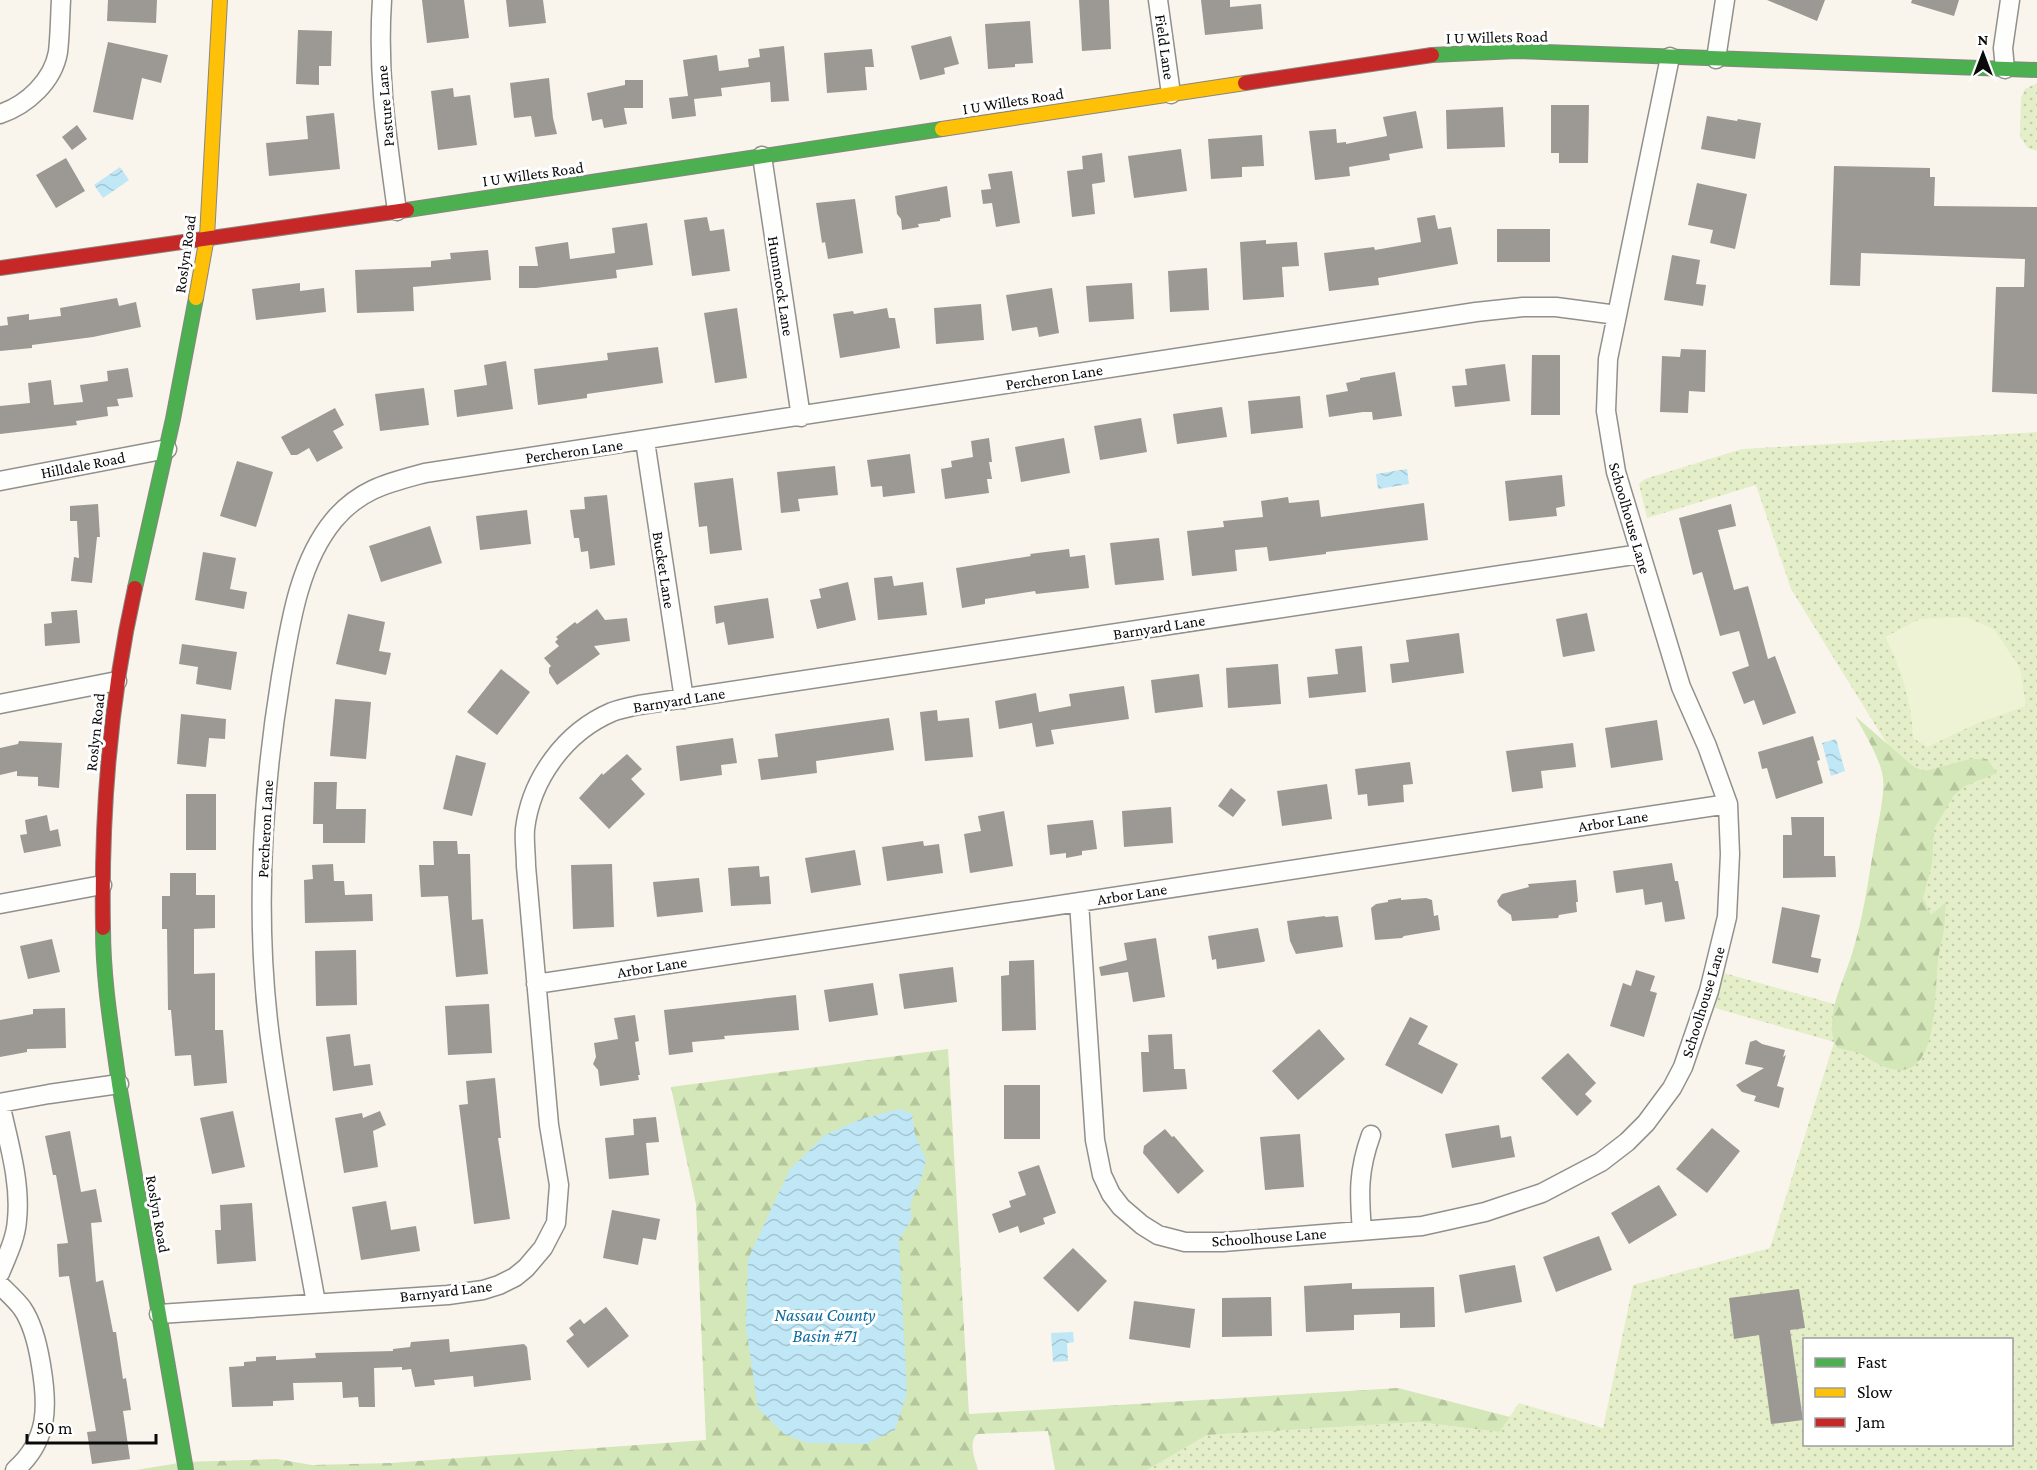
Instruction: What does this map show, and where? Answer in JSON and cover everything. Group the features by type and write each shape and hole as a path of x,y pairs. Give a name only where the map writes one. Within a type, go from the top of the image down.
{"main road":[{"name":"Roslyn Road","path":"186,1470 110,1022 103,953 102,885 106,784 117,681 128,619 167,448 207,237 220,0"},
{"name":"I U Willets Road","path":"0,268 397,211 1438,54 1516,51 2037,70"}],"street":[{"path":"0,114 27,102 51,72 58,54 61,0"},
{"name":"Pasture Lane","path":"382,0 380,72 397,211"},
{"name":"Field Lane","path":"1158,0 1171,94"},
{"path":"1716,59 1725,0"},
{"path":"2005,69 2003,48 2010,0"},
{"name":"Schoolhouse Lane","path":"1079,902 1095,1140 1102,1175 1111,1194 1121,1207 1142,1225 1158,1234 1185,1242 1223,1242 1422,1226 1485,1212 1542,1192 1601,1162 1628,1142 1646,1124 1672,1088 1683,1067 1709,991 1724,933 1729,901 1728,804 1707,746 1681,687 1616,472 1606,411 1607,367 1670,57"},
{"name":"Hummock Lane","path":"762,156 801,417"},
{"name":"Percheron Lane","path":"316,1303 272,1052 265,976 262,897 265,805 273,726 287,640 307,564 334,519 355,500 380,485 425,473 1476,312 1523,307 1556,307 1617,315"},
{"name":"Bucket Lane","path":"645,441 684,699"},
{"name":"Hilldale Road","path":"0,481 167,448"},
{"name":"Barnyard Lane","path":"159,1314 448,1295 483,1290 499,1286 515,1277 543,1248 556,1223 560,1185 549,1125 526,866 525,830 532,801 549,764 569,740 597,719 639,705 1640,554"},
{"path":"0,704 117,681"},
{"name":"Arbor Lane","path":"536,984 1728,804"},
{"path":"0,904 102,885"},
{"path":"0,1274 15,1232 17,1192 0,1103 119,1084"},
{"path":"1362,1231 1359,1179 1371,1135"},
{"path":"0,1285 27,1317 40,1354 46,1393 46,1412 41,1434 23,1463 15,1470"}],"green space":[{"path":"2037,83 2037,151 2028,148 2020,137 2021,98 2025,89"},
{"path":"2037,432 2037,1470 1147,1470 1207,1435 1419,1422 1499,1432 1519,1403 1603,1428 1633,1285 1770,1248 1834,1042 1715,1008 1724,973 1845,1007 1913,786 1791,589 1756,485 1647,518 1639,484 1645,479 1742,449"},
{"path":"1966,617 1994,629 2020,668 2026,706 1978,723 1927,747 1913,738 1905,686 1885,637 1920,619"},
{"path":"1855,716 1914,767 1925,771 1970,759 1987,759 1997,773 1965,786 1954,795 1934,829 1932,864 1923,898 1931,915 1946,902 1944,929 1928,1045 1919,1061 1906,1069 1888,1068 1858,1052 1843,1049 1835,1044 1833,1038 1833,1012 1858,931 1883,792 1882,771 1872,746"},
{"path":"948,1049 969,1414 1398,1388 1510,1417 1499,1432 1419,1422 1207,1435 1147,1470 1055,1470 1048,1431 977,1434 973,1446 978,1470 136,1470 185,1462 277,1459 312,1465 391,1463 706,1440 696,1204 671,1087"}],"water":[{"path":"120,167 129,180 103,198 94,185"},
{"path":"1407,469 1409,484 1378,489 1376,474"},
{"path":"1836,739 1845,771 1831,776 1822,743"},
{"name":"Nassau County Basin #71","path":"900,1109 912,1114 915,1134 926,1160 912,1201 912,1218 899,1240 907,1393 895,1430 866,1444 808,1443 784,1434 758,1408 746,1328 748,1259 790,1169 825,1135 861,1119"},
{"path":"1073,1332 1074,1342 1067,1343 1068,1361 1053,1362 1051,1333"}],"building":[{"path":"108,0 157,0 156,23 107,21"},
{"path":"422,0 464,0 469,38 427,43"},
{"path":"506,0 543,0 546,23 509,27"},
{"path":"1079,0 1109,0 1111,49 1082,51"},
{"path":"1201,0 1230,0 1230,7 1261,4 1263,29 1205,35"},
{"path":"1767,0 1825,0 1817,21"},
{"path":"1912,0 1959,0 1954,16 1911,3"},
{"path":"1030,21 1033,63 988,69 985,24"},
{"path":"298,30 332,31 331,66 319,66 319,85 296,84"},
{"path":"951,36 959,64 944,68 945,74 920,80 911,46"},
{"path":"108,42 168,55 161,83 142,78 133,120 93,112"},
{"path":"784,46 789,101 771,102 770,82 721,88 722,96 694,99 696,116 672,119 669,98 688,96 683,60 717,55 719,71 749,67 748,59 760,57 759,49"},
{"path":"872,49 874,67 865,67 867,90 827,93 824,53"},
{"path":"549,78 557,134 535,137 531,116 514,118 510,83"},
{"path":"625,80 643,80 643,108 624,108 627,124 604,128 602,119 592,121 587,93 625,85"},
{"path":"453,88 454,97 470,95 477,145 438,150 431,91"},
{"path":"1551,105 1589,105 1588,163 1559,163 1559,153 1551,153"},
{"path":"1503,107 1505,147 1447,149 1446,110"},
{"path":"1416,111 1423,148 1389,154 1390,160 1349,167 1350,176 1315,180 1309,131 1336,129 1337,143 1346,142 1346,144 1387,136 1383,117"},
{"path":"334,113 340,169 269,176 266,143 308,139 306,116"},
{"path":"1707,116 1761,123 1755,159 1701,149"},
{"path":"77,125 87,139 72,150 62,137"},
{"path":"1262,135 1264,166 1242,167 1242,177 1211,179 1208,139"},
{"path":"1181,149 1187,191 1134,198 1128,156"},
{"path":"1102,153 1105,182 1092,184 1095,214 1072,217 1067,171 1083,169 1082,156"},
{"path":"66,158 85,191 56,208 36,175"},
{"path":"1834,166 1930,168 1930,177 1935,177 1934,206 2037,207 2037,394 1992,392 1996,287 2024,287 2025,259 1861,253 1860,286 1830,285"},
{"path":"1012,171 1020,223 996,227 992,203 983,204 981,190 991,189 988,174"},
{"path":"1697,183 1747,194 1735,249 1710,243 1713,230 1688,225"},
{"path":"947,186 951,217 902,230 895,196"},
{"path":"855,199 863,253 828,259 825,242 822,243 816,203"},
{"path":"1435,215 1438,229 1451,227 1458,264 1378,278 1379,285 1329,291 1324,253 1374,247 1375,250 1421,242 1417,218"},
{"path":"707,217 710,231 724,229 730,271 692,276 684,220"},
{"path":"647,223 653,265 616,270 617,278 519,288 519,266 538,266 535,247 568,242 570,259 615,253 612,228"},
{"path":"1497,229 1550,229 1550,262 1497,262"},
{"path":"1266,240 1266,244 1297,242 1299,266 1282,267 1284,297 1243,300 1240,242"},
{"path":"488,250 491,280 413,287 414,311 357,313 355,270 431,267 431,261 451,259 450,253"},
{"path":"1672,255 1700,260 1696,284 1706,285 1703,306 1664,300"},
{"path":"1207,268 1209,310 1170,312 1168,271"},
{"path":"300,283 300,291 324,288 326,312 256,320 252,289"},
{"path":"1132,283 1134,319 1089,322 1086,286"},
{"path":"1052,288 1059,333 1039,337 1037,327 1012,331 1006,295"},
{"path":"117,298 119,306 136,302 141,327 93,337 32,345 32,348 0,351 0,326 8,325 7,317 29,314 29,320 61,316 60,308"},
{"path":"981,304 984,340 936,344 934,308"},
{"path":"737,308 747,378 715,383 704,313"},
{"path":"887,308 889,318 895,318 900,348 840,358 833,314 853,311 854,314"},
{"path":"658,347 663,383 587,394 587,398 538,405 534,369 608,360 607,353"},
{"path":"1681,349 1706,350 1705,392 1689,391 1688,413 1660,412 1662,356 1680,357"},
{"path":"1532,355 1560,355 1560,415 1531,415"},
{"path":"506,361 513,409 457,417 454,390 487,385 484,365"},
{"path":"1505,364 1510,401 1455,407 1452,386 1467,385 1465,369"},
{"path":"128,368 133,397 117,399 119,406 107,407 108,416 76,421 77,425 0,434 0,406 30,403 28,383 51,380 54,405 83,402 80,385 108,381 107,371"},
{"path":"1395,372 1402,416 1373,420 1372,412 1363,412 1329,417 1326,395 1348,391 1346,383 1360,380 1360,378"},
{"path":"424,388 429,425 380,431 375,394"},
{"path":"1300,396 1303,428 1251,434 1248,401"},
{"path":"1222,407 1227,437 1177,444 1173,414"},
{"path":"335,408 344,425 333,431 343,448 317,462 309,448 297,455 291,455 281,437"},
{"path":"1141,418 1147,452 1100,460 1094,426"},
{"path":"989,438 992,479 987,479 989,493 945,499 941,469 952,467 951,461 973,457 971,441"},
{"path":"1064,438 1070,473 1021,482 1015,447"},
{"path":"910,454 915,493 883,497 882,486 871,487 867,460"},
{"path":"237,461 273,472 256,527 220,516"},
{"path":"835,466 838,495 798,499 800,511 781,513 777,472"},
{"path":"1562,475 1565,506 1556,508 1557,516 1509,521 1505,481"},
{"path":"733,478 742,550 710,554 707,526 699,527 694,483"},
{"path":"607,495 615,565 590,569 588,551 581,552 579,538 574,538 570,510 585,509 584,497"},
{"path":"1288,497 1289,503 1319,500 1321,517 1424,503 1428,540 1269,561 1267,547 1235,550 1237,571 1192,576 1187,531 1224,527 1223,521 1263,517 1261,501"},
{"path":"98,504 100,537 97,537 92,583 71,581 74,557 79,558 77,521 70,521 70,506"},
{"path":"1731,504 1736,526 1718,530 1734,590 1748,586 1768,659 1775,656 1796,713 1763,725 1754,700 1744,704 1732,672 1749,666 1739,631 1720,636 1702,572 1693,575 1679,518"},
{"path":"527,510 531,544 480,550 476,516"},
{"path":"430,526 442,563 381,582 369,546"},
{"path":"1159,538 1164,580 1115,585 1110,543"},
{"path":"1069,549 1070,557 1085,555 1089,588 1036,594 1035,591 985,599 985,604 962,608 956,568"},
{"path":"203,552 236,558 230,589 247,592 244,609 195,600"},
{"path":"892,576 894,586 923,582 927,615 878,620 874,578"},
{"path":"848,582 856,620 817,629 810,600 821,598 819,589"},
{"path":"768,598 774,638 728,645 724,622 716,624 714,606"},
{"path":"597,609 605,620 627,618 630,641 594,646 600,654 557,685 549,673 551,666 544,658 559,646 555,642 558,639 556,637"},
{"path":"77,610 80,643 45,646 44,624 52,623 51,612"},
{"path":"1587,613 1595,651 1563,657 1556,619"},
{"path":"348,614 385,622 379,651 391,653 386,675 336,664"},
{"path":"1459,633 1464,673 1392,683 1390,664 1409,662 1406,640"},
{"path":"182,644 237,652 231,690 196,684 198,667 179,664"},
{"path":"1362,646 1366,692 1309,698 1307,677 1338,674 1335,649"},
{"path":"1278,664 1281,704 1228,708 1226,668"},
{"path":"501,669 530,692 497,735 467,712"},
{"path":"1199,674 1203,707 1155,713 1151,680"},
{"path":"1124,686 1129,719 1051,730 1054,744 1036,747 1032,723 999,729 995,701 1036,693 1039,712 1071,706 1069,694"},
{"path":"335,699 371,702 366,759 330,756"},
{"path":"937,710 938,721 969,718 973,757 925,761 920,712"},
{"path":"181,714 226,719 225,739 209,738 206,767 177,764"},
{"path":"889,718 894,750 816,761 817,773 761,780 758,759 778,757 775,734"},
{"path":"1657,720 1663,760 1611,768 1605,728"},
{"path":"1813,736 1820,760 1817,761 1823,783 1776,799 1767,768 1762,769 1758,752"},
{"path":"733,738 737,763 721,765 722,775 680,781 676,746"},
{"path":"19,741 62,743 59,788 38,786 38,777 17,776 17,771 0,775 0,748 18,744"},
{"path":"1573,743 1576,767 1541,771 1543,788 1512,792 1506,751"},
{"path":"627,754 642,769 631,779 645,794 609,829 579,798 602,773 603,775"},
{"path":"456,755 486,763 472,816 443,809"},
{"path":"1410,762 1413,784 1403,785 1404,802 1368,806 1367,794 1358,795 1355,769"},
{"path":"314,782 337,782 336,809 366,809 365,843 323,843 323,824 313,824"},
{"path":"1327,784 1332,819 1282,826 1277,791"},
{"path":"1231,788 1246,800 1233,817 1218,806"},
{"path":"186,794 216,794 216,850 186,850"},
{"path":"1171,807 1173,843 1124,847 1122,811"},
{"path":"1004,811 1013,866 970,873 964,834 981,831 978,816"},
{"path":"47,815 50,831 58,829 61,846 24,853 20,835 27,834 25,820"},
{"path":"1791,817 1824,817 1824,856 1835,856 1836,877 1783,878 1783,835 1792,835"},
{"path":"1093,820 1097,849 1082,851 1082,855 1066,858 1066,853 1050,855 1047,825"},
{"path":"433,841 457,841 458,854 470,854 472,920 483,919 488,974 456,977 448,896 421,897 419,865 434,865"},
{"path":"923,841 924,846 939,844 943,873 887,881 882,847"},
{"path":"855,850 861,885 811,893 805,858"},
{"path":"1672,863 1685,919 1665,922 1662,902 1645,905 1643,889 1616,893 1613,871"},
{"path":"333,864 334,881 344,881 345,895 372,894 373,921 305,923 304,880 313,879 312,865"},
{"path":"612,864 614,927 573,929 571,865"},
{"path":"759,866 760,877 769,876 771,904 731,906 728,868"},
{"path":"170,873 196,873 196,895 215,895 215,928 194,929 194,974 215,973 215,1030 223,1030 227,1083 194,1086 191,1055 175,1056 171,1010 168,1010 167,929 162,929 162,896 170,896"},
{"path":"699,878 703,912 657,917 653,882"},
{"path":"1576,880 1577,912 1559,915 1558,918 1512,921 1511,915 1499,906 1497,901 1502,894 1529,887 1528,884"},
{"path":"1401,898 1401,900 1426,898 1432,900 1434,916 1438,915 1440,930 1402,938 1375,940 1371,908 1376,904 1388,902 1388,900"},
{"path":"1782,907 1820,915 1811,957 1821,959 1818,973 1772,963"},
{"path":"1338,916 1343,947 1296,954 1290,941 1287,921"},
{"path":"1258,928 1265,961 1217,969 1216,959 1212,960 1208,936"},
{"path":"1156,938 1165,997 1133,1002 1128,972 1101,976 1099,967 1127,960 1124,943"},
{"path":"52,939 60,972 28,979 20,946"},
{"path":"356,950 357,1005 316,1006 315,951"},
{"path":"1034,960 1036,1030 1002,1031 1001,976 1009,975 1009,961"},
{"path":"953,967 957,1002 904,1009 899,974"},
{"path":"1636,970 1655,976 1650,991 1657,993 1644,1037 1610,1026 1623,983 1631,986"},
{"path":"873,983 878,1015 829,1022 824,990"},
{"path":"796,995 799,1030 724,1036 725,1039 692,1042 693,1052 669,1055 664,1010"},
{"path":"489,1004 492,1053 448,1055 445,1006"},
{"path":"65,1008 66,1048 27,1049 27,1052 0,1057 0,1020 33,1014 33,1009"},
{"path":"635,1015 639,1041 635,1042 639,1080 600,1086 598,1070 593,1064 596,1057 594,1043 618,1039 614,1018"},
{"path":"1410,1017 1428,1026 1418,1044 1458,1064 1442,1094 1385,1065"},
{"path":"1319,1029 1345,1059 1298,1100 1272,1071"},
{"path":"350,1034 354,1066 370,1064 373,1085 333,1091 326,1037"},
{"path":"1172,1034 1174,1069 1185,1069 1187,1089 1143,1092 1141,1052 1149,1052 1148,1035"},
{"path":"1756,1040 1762,1044 1785,1050 1783,1057 1786,1055 1777,1086 1784,1088 1779,1108 1754,1101 1756,1096 1742,1092 1736,1085 1764,1068 1745,1064 1750,1042"},
{"path":"1568,1053 1596,1083 1585,1094 1592,1101 1577,1116 1541,1078"},
{"path":"495,1078 501,1138 498,1138 510,1219 474,1224 459,1105 468,1104 466,1081"},
{"path":"1004,1085 1040,1085 1040,1139 1004,1139"},
{"path":"233,1111 245,1167 212,1174 200,1118"},
{"path":"380,1111 386,1125 373,1131 378,1167 344,1173 335,1118 362,1113 363,1118"},
{"path":"656,1117 659,1142 646,1143 649,1175 609,1179 605,1138 634,1135 633,1119"},
{"path":"1499,1125 1501,1138 1511,1136 1515,1157 1452,1168 1445,1134"},
{"path":"1712,1128 1740,1151 1707,1193 1676,1169"},
{"path":"1165,1129 1172,1137 1174,1136 1204,1171 1178,1194 1143,1153 1144,1146"},
{"path":"70,1131 81,1192 96,1189 102,1222 91,1223 96,1282 103,1280 113,1332 116,1332 123,1379 126,1378 131,1410 123,1411 130,1459 92,1464 87,1432 96,1431 69,1276 59,1277 57,1244 68,1243 56,1175 53,1175 45,1136"},
{"path":"1300,1134 1304,1187 1265,1190 1260,1137"},
{"path":"1039,1165 1056,1213 1043,1218 1045,1224 1020,1233 1018,1226 999,1233 992,1214 1011,1207 1009,1201 1026,1195 1018,1172"},
{"path":"1659,1185 1677,1215 1629,1244 1611,1213"},
{"path":"386,1201 391,1230 416,1226 420,1251 361,1260 352,1207"},
{"path":"252,1203 256,1261 217,1264 215,1230 221,1230 220,1205"},
{"path":"612,1210 660,1219 656,1240 643,1238 638,1265 603,1258"},
{"path":"1599,1236 1612,1270 1556,1292 1543,1257"},
{"path":"1073,1248 1107,1281 1078,1312 1043,1278"},
{"path":"1515,1265 1522,1302 1465,1313 1459,1275"},
{"path":"1352,1283 1352,1289 1434,1287 1435,1327 1400,1328 1400,1313 1354,1315 1354,1330 1306,1332 1304,1286"},
{"path":"1799,1289 1805,1328 1790,1330 1803,1420 1771,1424 1759,1335 1734,1339 1729,1298"},
{"path":"1271,1297 1272,1336 1222,1337 1222,1298"},
{"path":"1134,1301 1195,1309 1190,1348 1129,1339"},
{"path":"606,1307 629,1336 588,1368 566,1341 574,1335 569,1328 580,1319 584,1324"},
{"path":"449,1339 450,1352 524,1344 527,1347 531,1380 474,1387 473,1376 434,1380 435,1385 415,1387 411,1369 374,1368 375,1407 359,1407 358,1397 343,1398 342,1382 293,1383 294,1400 273,1401 273,1406 232,1407 229,1367 244,1366 244,1362 256,1361 256,1357 276,1356 276,1360 316,1358 315,1353 393,1351 393,1349 410,1347 411,1342"}],"traffic: fast":[{"path":"1432,55 1516,51 2037,70"},
{"path":"407,210 942,129"},
{"path":"135,588 173,419 196,298"},
{"path":"103,928 106,987 119,1084 186,1470"}],"traffic: slow":[{"path":"196,298 207,237 220,0"},
{"path":"942,129 1245,83"}],"traffic: jam":[{"path":"1245,83 1432,55"},
{"path":"0,268 407,210"},
{"path":"103,928 104,842 113,714 135,588"}]}
